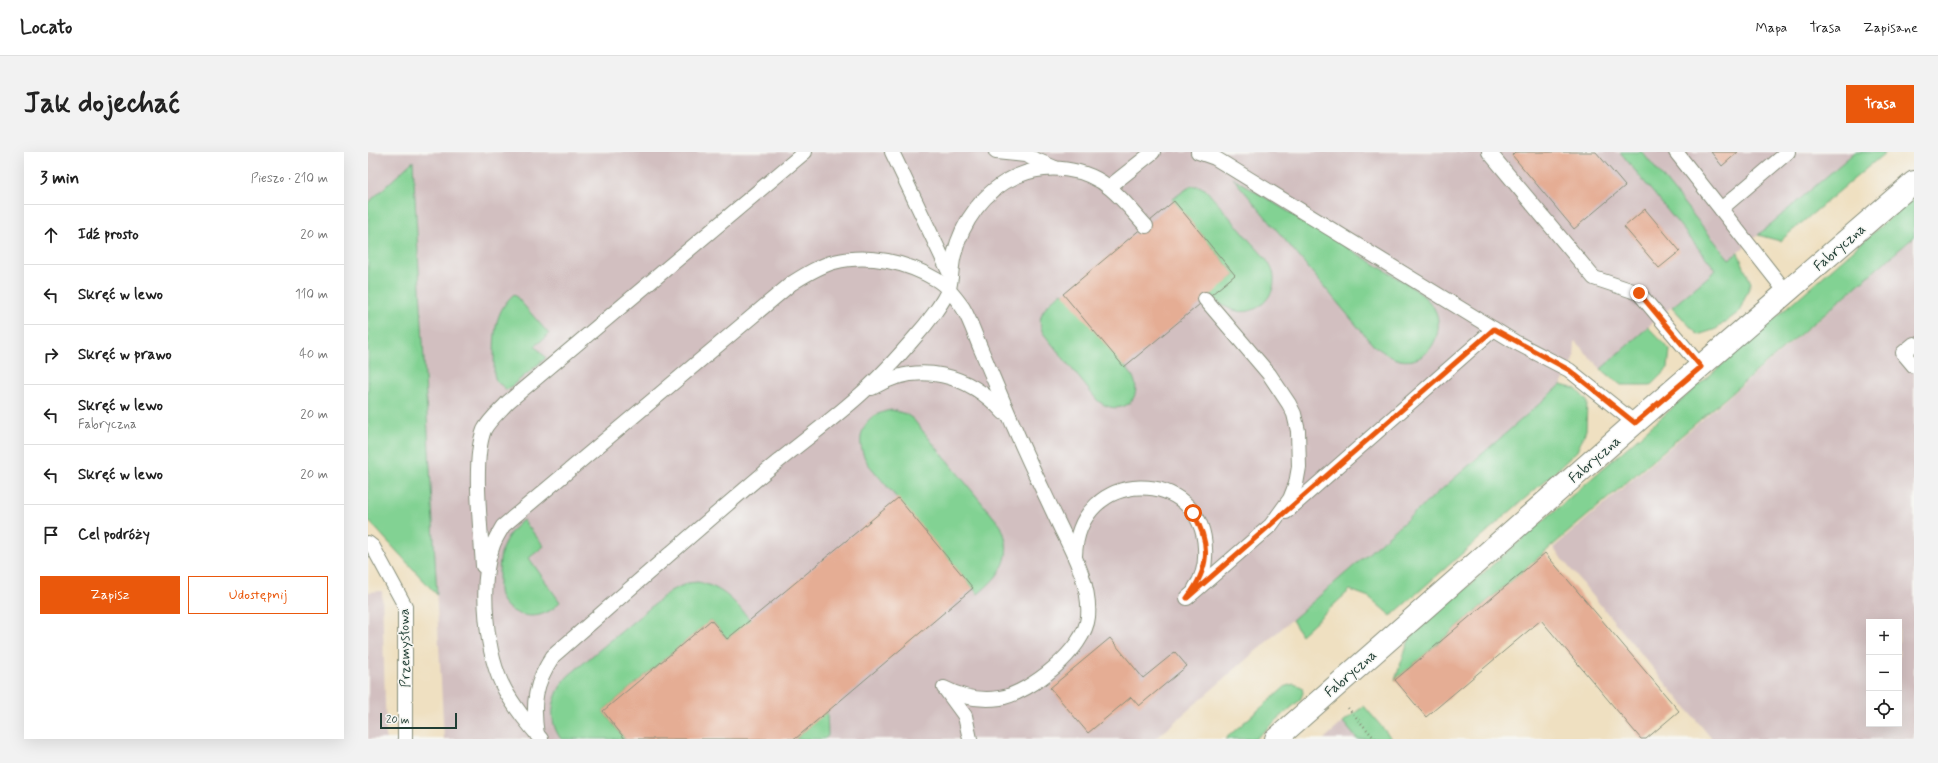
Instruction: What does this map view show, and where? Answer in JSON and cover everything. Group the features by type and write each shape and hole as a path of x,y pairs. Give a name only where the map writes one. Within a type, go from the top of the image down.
{"street":[{"name":"Fabryczna","path":"1276,739 1635,423 1914,182"}],"lane":[{"path":"539,737 515,707 504,689 498,673 487,628 478,466 481,442 485,429 508,402 805,152"},
{"path":"892,152 949,283 964,309 1016,431 1075,558 1087,593 1088,620 1076,644 1066,656 1028,687 1000,698 960,696 944,688 965,716 970,739"},
{"path":"996,152 1025,155 1056,168 1073,171 1094,178 1109,187 1146,226"},
{"path":"1109,187 1153,152"},
{"path":"1198,152 1215,158 1494,329 1569,370 1635,423"},
{"path":"1489,152 1594,278 1639,293 1701,367"},
{"path":"1676,152 1786,292"},
{"path":"1721,209 1788,152"},
{"path":"862,394 930,319 949,283 954,256 961,233 971,216 984,199 999,186 1017,176 1035,171 1056,168"},
{"path":"485,594 492,547 503,526 792,283 832,262 854,258 897,263 937,280 949,283"},
{"path":"1205,299 1269,374 1294,414 1299,447 1299,467 1296,484 1290,499 1271,525"},
{"path":"1075,558 1076,543 1080,528 1087,515 1098,503 1110,494 1125,489 1140,487 1155,488 1170,494 1183,502 1193,513 1201,526 1205,542 1204,564 1197,586 1187,598 1494,329"},
{"path":"1914,344 1903,353 1914,366"},
{"path":"539,737 535,702 537,686 543,671 553,656 764,473 862,394 879,383 898,376 918,373 938,374 958,379 976,387 997,404 1006,414 1016,431"},
{"name":"Przemysłowa","path":"368,543 373,547 405,606 405,739"}],"path":[{"path":"1329,691 1350,709 1375,739"}],"shaded area":[{"path":"368,152 1620,152 1717,270 1659,317 1601,369 1575,341 1574,359 1561,385 1155,739 444,739 421,305 368,355"},
{"path":"1642,152 1855,152 1729,260"},
{"path":"1914,237 1914,739 1712,739 1553,548"},
{"path":"382,591 386,739 368,739 368,592"},
{"path":"1343,722 1357,739 1324,739"}],"green space":[{"path":"1620,152 1642,152 1729,259 1738,253 1751,283 1739,312 1716,329 1698,335 1672,307 1716,270"},
{"path":"1855,152 1886,152 1780,241 1758,235"},
{"path":"413,161 437,595 368,520 368,203"},
{"path":"1233,178 1409,285 1426,298 1434,308 1438,327 1437,336 1433,345 1427,352 1419,358 1400,360 1389,356 1373,345"},
{"path":"1191,186 1199,186 1205,189 1269,263 1274,277 1272,291 1265,302 1258,308 1242,312 1233,310 1217,301 1210,294 1235,275 1172,199"},
{"path":"1914,197 1914,237 1395,680 1410,637"},
{"path":"1062,292 1132,375 1136,392 1133,399 1128,404 1114,408 1097,400 1043,333 1040,320 1044,310 1052,300"},
{"path":"514,294 549,334 535,346 546,358 507,390 496,381 494,374 494,341 497,321 501,311 506,302"},
{"path":"1648,327 1670,350 1668,368 1651,385 1621,385 1601,369"},
{"path":"1561,385 1576,389 1587,401 1586,430 1577,451 1391,616 1369,597 1350,590 1301,635 1292,620"},
{"path":"892,410 906,414 913,419 1001,526 1007,547 1006,556 999,572 978,594 869,465 864,456 861,447 861,438 867,423 873,417"},
{"path":"523,520 544,546 529,558 560,602 549,611 533,616 526,616 514,612 504,604 499,593 499,569 503,546 510,533"},
{"path":"698,582 715,588 728,596 751,621 727,639 711,620 603,711 625,739 561,739 556,731 554,723 553,706 558,690 568,676 670,591 688,583"},
{"path":"1294,684 1302,687 1303,693 1300,700 1255,739 1225,739 1286,686"},
{"path":"1364,706 1392,739 1357,739 1343,722"},
{"path":"827,711 828,736 824,739 795,739"}],"building":[{"path":"1515,152 1596,152 1625,186 1574,229 1512,155"},
{"path":"1711,152 1738,152 1722,166"},
{"path":"1174,201 1235,275 1124,367 1063,294"},
{"path":"1645,209 1680,251 1659,268 1624,227"},
{"path":"898,498 973,588 795,739 625,739 603,711 711,620 727,639"},
{"path":"1545,553 1679,711 1646,739 1641,739 1541,620 1426,717 1395,680"},
{"path":"1110,638 1143,678 1175,652 1187,666 1139,706 1131,697 1088,733 1050,688"}],"route":[{"path":"1193,513 1201,526 1205,542 1206,557 1203,572 1197,586 1187,598 1494,329 1515,342 1569,370 1635,423 1701,367 1639,293"}]}
